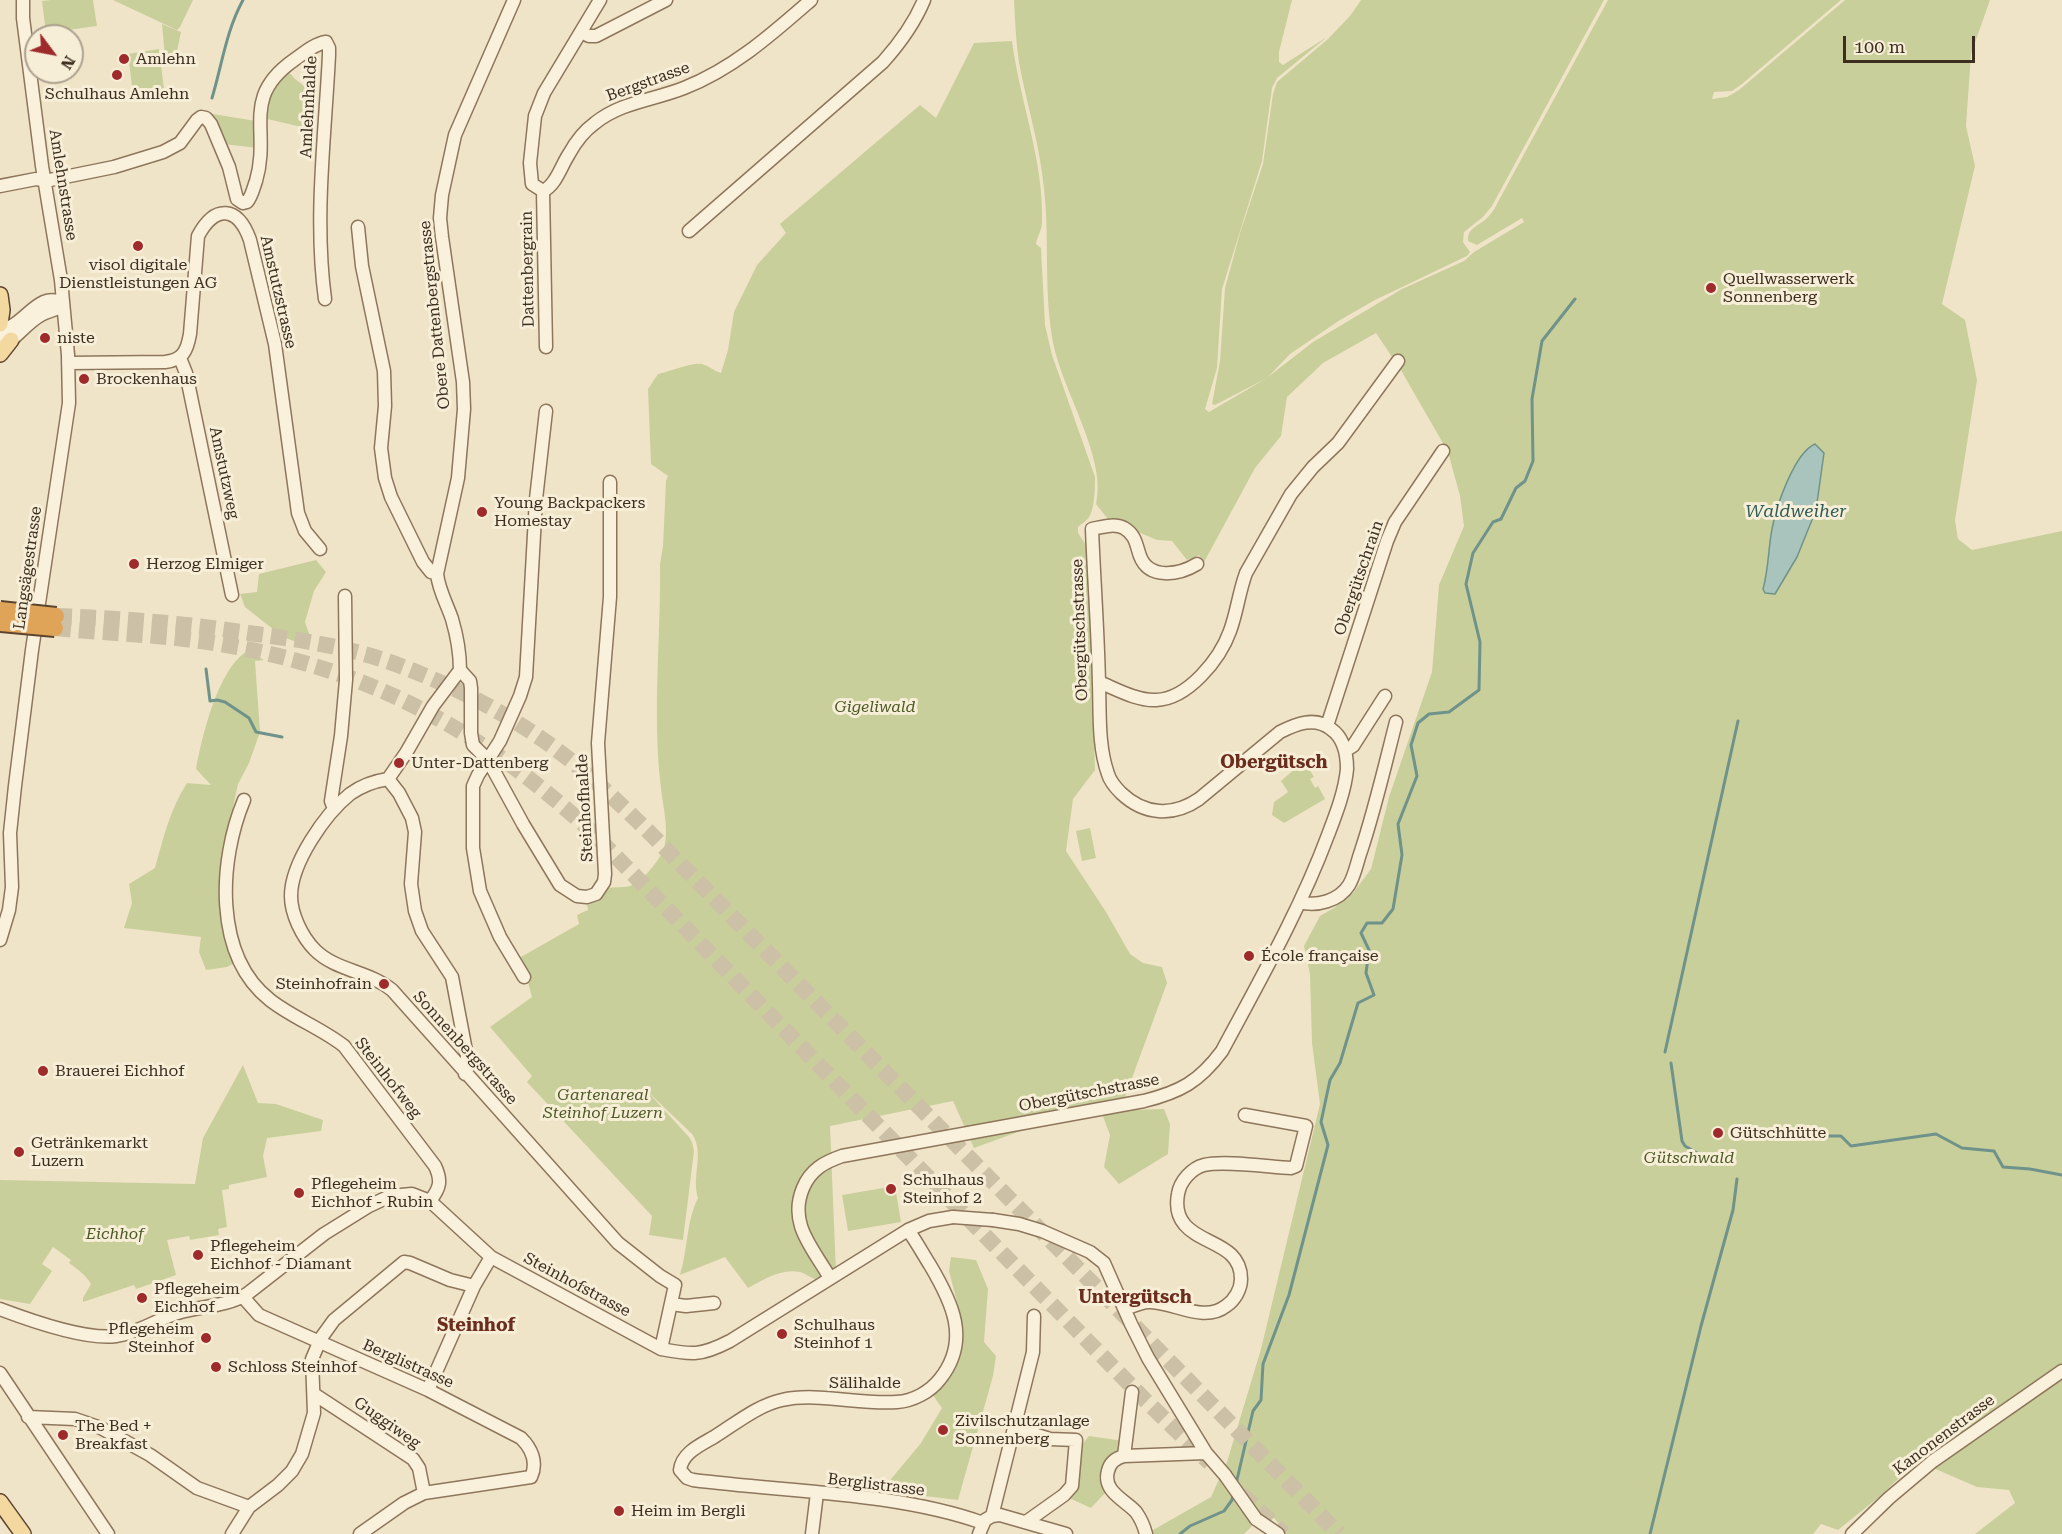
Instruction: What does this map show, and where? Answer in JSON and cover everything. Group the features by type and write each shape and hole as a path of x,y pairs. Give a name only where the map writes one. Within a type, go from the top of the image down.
{"highway":[{"path":"0,610 56,622 0,623"}],"main road":[{"path":"0,295 2,310 0,324"},
{"path":"0,354 6,340"},
{"path":"0,1502 22,1534"}],"street":[{"name":"Amlehnstrasse","path":"23,0 23,18 63,304"},
{"name":"Obere Dattenbergstrasse","path":"460,670 459,648 452,618 438,585 437,574 458,478 464,410 440,218 442,195 455,135 514,0"},
{"path":"543,191 536,188 530,176 531,141 535,116 544,93 600,0"},
{"path":"581,32 589,36 596,36 666,0"},
{"name":"Bergstrasse","path":"543,191 553,183 573,147 595,123 625,106 684,88 725,68 753,49 811,0"},
{"path":"689,231 883,63 918,15 924,0"},
{"name":"Amlehnhalde","path":"0,186 36,179 45,181 114,167 163,152 180,143 201,117 211,124 229,167 237,199 243,203 247,202 251,197 259,172 260,118 267,88 279,71 317,44 326,42 329,48 326,133 319,210 325,299"},
{"name":"Dattenbergrain","path":"543,191 546,347"},
{"name":"Amstutzstrasse","path":"180,358 187,350 190,334 198,236 205,223 214,215 223,213 231,215 246,228 250,240 277,356 298,513 305,531 320,549"},
{"path":"358,227 362,266 384,371 385,406 381,448 385,478 391,497 423,562 431,572 437,574"},
{"path":"0,329 14,325 38,306 53,300 63,304 37,318 6,340"},
{"name":"Langsägestrasse","path":"0,940 12,887 10,839 32,650 69,403 63,304"},
{"path":"68,363 165,362 180,358"},
{"name":"Amstutzweg","path":"180,358 186,373 232,595"},
{"path":"1099,682 1125,693 1156,700 1171,696 1187,687 1205,672 1225,644 1246,573 1291,494 1313,467 1338,443 1398,361"},
{"path":"524,977 500,937 480,891 473,848 473,786 500,741 520,696 525,677 536,499 546,411"},
{"name":"Obergütschrain","path":"1327,726 1381,557 1395,522 1443,451"},
{"name":"Steinhofhalde","path":"488,760 560,885 577,896 587,897 596,894 604,882 605,874 598,742 610,597 610,482"},
{"name":"Obergütschstrasse","path":"1197,564 1180,572 1156,572 1142,561 1135,539 1125,529 1112,526 1092,529 1100,727 1108,776 1116,788 1127,799 1150,811 1174,811 1188,807 1280,732 1295,725 1311,722 1327,726"},
{"path":"334,809 331,801 341,735 346,680 345,596"},
{"path":"465,1074 467,1056 452,977 422,931 415,911 411,884 416,832 412,818 399,793 388,779 433,706 460,670 470,681 471,740 488,760"},
{"path":"1327,726 1339,735 1345,751 1353,746 1385,696"},
{"path":"1300,902 1309,904 1325,902 1348,887 1370,825 1396,722"},
{"name":"Obergütschstrasse","path":"830,1278 804,1235 798,1214 799,1198 806,1180 826,1162 842,1156 1165,1096 1186,1087 1202,1076 1222,1051 1300,902 1335,818 1346,777 1345,751"},
{"name":"Sonnenbergstrasse","path":"388,779 369,784 351,793 334,809 300,860 293,880 291,897 293,911 301,930 315,950 331,962 375,978 392,990 618,1243 675,1285 661,1349"},
{"name":"Steinhofweg","path":"243,800 234,823 228,854 227,911 234,950 249,976 268,998 299,1020 344,1046 435,1166 440,1179 439,1190 430,1201"},
{"path":"0,874 11,865"},
{"path":"1125,1308 1152,1302 1211,1313 1226,1306 1237,1293 1241,1275 1234,1257 1225,1249 1191,1231 1178,1213 1177,1206 1178,1193 1183,1182 1190,1174 1203,1166 1219,1164 1291,1168 1296,1166 1306,1126 1245,1115"},
{"path":"0,1310 91,1335 116,1336 173,1314 232,1302 243,1297 324,1234 380,1200 408,1194 430,1201"},
{"name":"Steinhofstrasse","path":"430,1201 491,1257 661,1349 688,1354 715,1349 908,1230 928,1221 953,1217 993,1220 1031,1227 1095,1254 1108,1269 1148,1358 1206,1453"},
{"name":"Sälihalde","path":"680,1470 684,1458 694,1449 757,1411 782,1400 801,1397 883,1402 907,1400 930,1389 945,1372 952,1359 956,1334 954,1313 940,1282 908,1230"},
{"path":"428,1390 474,1286 491,1257"},
{"path":"232,1534 249,1507 278,1485 292,1471 302,1455 314,1413 312,1359 319,1342 334,1320 404,1263 410,1263 450,1280 474,1286"},
{"name":"Berglistrasse","path":"243,1297 259,1315 428,1390 521,1438 533,1457 533,1474 528,1478 424,1492"},
{"path":"671,1304 686,1306 714,1303"},
{"path":"985,1524 1014,1428 1033,1352 1034,1316"},
{"name":"Kanonenstrasse","path":"1852,1534 1894,1493 1933,1461 2062,1371"},
{"path":"0,1373 108,1534"},
{"path":"1124,1456 1132,1392"},
{"name":"Guggiweg","path":"314,1394 413,1459 419,1468 424,1492"},
{"path":"28,1417 75,1419 101,1428 150,1455 197,1488 249,1507"},
{"path":"1014,1428 1050,1439 1076,1440 1072,1486 1064,1495 1026,1522"},
{"path":"1146,1534 1142,1521 1107,1482 1108,1468 1117,1458 1206,1453 1259,1521 1278,1534"},
{"name":"Berglistrasse","path":"680,1470 682,1475 693,1480 949,1511 985,1524 1000,1515 1066,1534"},
{"path":"360,1534 424,1492"},
{"path":"812,1534 817,1494"}],"green space":[{"path":"93,0 97,26 84,28 84,24 45,24 42,1"},
{"path":"113,0 193,0 177,30"},
{"name":"Gütschwald","path":"1014,0 1292,0 1279,52 1279,62 1283,65 1327,37 1277,78 1272,88 1262,161 1222,289 1217,368 1205,409 1209,412 1267,378 1215,405 1212,404 1220,361 1225,288 1263,164 1273,94 1277,82 1328,39 1350,16 1361,0 1604,0 1492,206 1483,217 1464,232 1463,242 1470,252 1467,256 1375,300 1340,320 1290,354 1268,377 1313,342 1402,289 1464,261 1474,252 1524,222 1522,218 1477,245 1468,241 1472,230 1496,207 1608,0 1841,0 1742,84 1732,91 1714,92 1712,99 1727,97 1739,90 1845,0 1990,0 1971,54 1966,126 1975,166 1942,304 1965,320 1977,380 1955,520 1958,539 1972,550 2062,531 2062,1534 1975,1534 2015,1503 2009,1490 1977,1487 1917,1461 1879,1497 1838,1530 1821,1524 1813,1534 1286,1534 1272,1515 1264,1509 1244,1534 1146,1534 1211,1497 1227,1462 1261,1349 1320,1104 1312,1043 1310,974 1304,946 1320,916 1353,893 1371,869 1389,797 1432,672 1439,585 1464,526 1460,496 1448,452 1402,372 1376,333 1323,363 1287,397 1281,436 1255,468 1203,564 1199,555 1187,560 1172,541 1157,540 1111,523 1096,504 1098,486 1090,447 1054,347 1049,308 1044,189 1019,63","holes":["1824,453 1816,510 1797,557 1775,593 1765,593 1763,589 1772,529 1793,467"]},
{"path":"162,24 181,32 176,56 165,56"},
{"name":"Gigeliwald","path":"1012,41 1042,199 1042,222 1036,244 1041,248 1045,325 1052,355 1095,477 1091,513 1078,527 1078,533 1088,548 1095,770 1073,799 1066,851 1130,954 1143,963 1162,967 1167,983 1125,1097 1129,1110 1164,1109 1170,1124 1168,1154 1119,1184 1104,1167 1110,1135 1098,1103 974,1148 953,1101 830,1126 836,1273 818,1281 800,1272 786,1272 748,1288 725,1257 680,1275 691,1216 698,1198 696,1182 698,1157 696,1141 692,1134 646,1090 689,1137 694,1151 683,1240 649,1235 652,1216 527,1082 532,1076 490,1027 532,997 521,957 579,924 577,915 588,910 587,904 599,901 608,888 627,887 641,879 658,860 665,844 666,828 658,760 657,704 660,564 668,476 651,464 648,389 658,374 693,364 702,364 721,373 728,350 734,312 757,265 786,233 780,224 920,105 936,118 974,43"},
{"path":"159,49 165,97 134,102 128,54"},
{"path":"285,68 312,92 306,128 263,118 266,100"},
{"path":"213,114 256,121 258,148 223,144 210,117"},
{"path":"316,560 326,572 314,591 305,622 311,639 299,643 283,637 245,607 240,594 257,592 259,574"},
{"path":"247,651 264,660 255,661 260,732 249,763 238,784 225,845 238,961 227,967 206,970 199,952 201,937 124,928 132,903 129,884 155,868 164,835 187,783 211,785 196,769 202,739 213,704 228,672"},
{"path":"1306,764 1314,777 1310,779 1315,788 1318,786 1325,799 1284,823 1272,815 1274,802 1288,792 1281,781 1297,767"},
{"path":"1090,828 1096,858 1082,861 1076,831"},
{"name":"Eichhof","path":"243,1065 258,1103 276,1104 323,1120 321,1131 267,1138 263,1156 267,1177 229,1185 229,1189 222,1190 227,1227 218,1229 219,1235 190,1240 189,1236 167,1240 176,1275 136,1289 134,1285 83,1302 91,1284 69,1263 71,1260 53,1247 42,1264 52,1271 30,1304 0,1299 0,1180 195,1184 203,1138"},
{"path":"895,1186 901,1222 848,1231 842,1195"},
{"path":"951,1257 976,1260 988,1289 984,1342 996,1356 993,1376 958,1500 916,1495 908,1499 889,1496 891,1479 921,1443 942,1408 932,1394 959,1334 957,1302 949,1271"},
{"path":"1089,1436 1123,1441 1122,1452 1109,1458 1104,1464 1099,1478 1106,1492 1091,1508 1069,1498 1076,1492 1081,1446"}],"water":[{"name":"Waldweiher","path":"1815,444 1824,453 1816,510 1797,557 1775,594 1765,593 1763,589 1777,508 1793,469 1807,449"}],"waterway":[{"path":"212,98 228,36 243,0"},
{"path":"1236,1484 1253,1411 1261,1400 1263,1364 1289,1295 1328,1145 1321,1122 1330,1080 1340,1063 1358,1003 1374,995 1366,973 1369,950 1361,933 1367,923 1382,923 1393,909 1402,855 1398,824 1417,776 1411,745 1418,723 1429,714 1449,712 1479,690 1480,642 1466,584 1473,553 1493,522 1501,519 1516,488 1525,481 1533,461 1532,399 1542,341 1575,299"},
{"path":"206,669 210,701 225,702 249,718 256,732 282,737"},
{"path":"1665,1052 1738,721"},
{"path":"1671,1063 1682,1141 1685,1146 1697,1153"},
{"path":"1814,1136 1841,1136 1851,1146 1936,1134 1962,1148 1994,1151 2003,1167 2062,1175"},
{"path":"1707,1157 1716,1159 1732,1157"},
{"path":"1650,1534 1701,1326 1733,1210 1737,1179"},
{"path":"1180,1534 1190,1526 1224,1511 1232,1500 1233,1493"}],"tunnel":[{"path":"56,616 206,627 346,649 381,659 451,687 520,724 551,746 595,781 650,833 1339,1534"},
{"path":"55,628 191,640 288,658 337,673 429,713 472,738 513,767 593,833 1146,1401 1210,1463"},
{"path":"1241,1494 1284,1534"}],"place":[{"name":"Amlehn","path":"124,59"},
{"name":"Schulhaus Amlehn","path":"117,75"},
{"name":"visol digitale Dienstleistungen AG","path":"138,246"},
{"name":"Quellwasserwerk Sonnenberg","path":"1711,288"},
{"name":"niste","path":"45,338"},
{"name":"Brockenhaus","path":"84,379"},
{"name":"Young Backpackers Homestay","path":"482,512"},
{"name":"Herzog Elmiger","path":"134,564"},
{"name":"Unter-Dattenberg","path":"399,763"},
{"name":"École française","path":"1249,956"},
{"name":"Steinhofrain","path":"384,984"},
{"name":"Brauerei Eichhof","path":"43,1071"},
{"name":"Gütschhütte","path":"1718,1133"},
{"name":"Getränkemarkt Luzern","path":"19,1152"},
{"name":"Schulhaus Steinhof 2","path":"891,1189"},
{"name":"Pflegeheim Eichhof - Rubin","path":"299,1193"},
{"name":"Pflegeheim Eichhof - Diamant","path":"198,1255"},
{"name":"Pflegeheim Eichhof","path":"142,1298"},
{"name":"Schulhaus Steinhof 1","path":"782,1334"},
{"name":"Pflegeheim Steinhof","path":"206,1338"},
{"name":"Schloss Steinhof","path":"216,1367"},
{"name":"Zivilschutzanlage Sonnenberg","path":"943,1430"},
{"name":"The Bed + Breakfast","path":"63,1435"},
{"name":"Heim im Bergli","path":"619,1511"}],"district":[{"name":"Obergütsch","path":"1274,763"},
{"name":"Untergütsch","path":"1135,1298"},
{"name":"Steinhof","path":"476,1326"}],"park label":[{"name":"Gartenareal Steinhof Luzern","path":"603,1104"}]}
